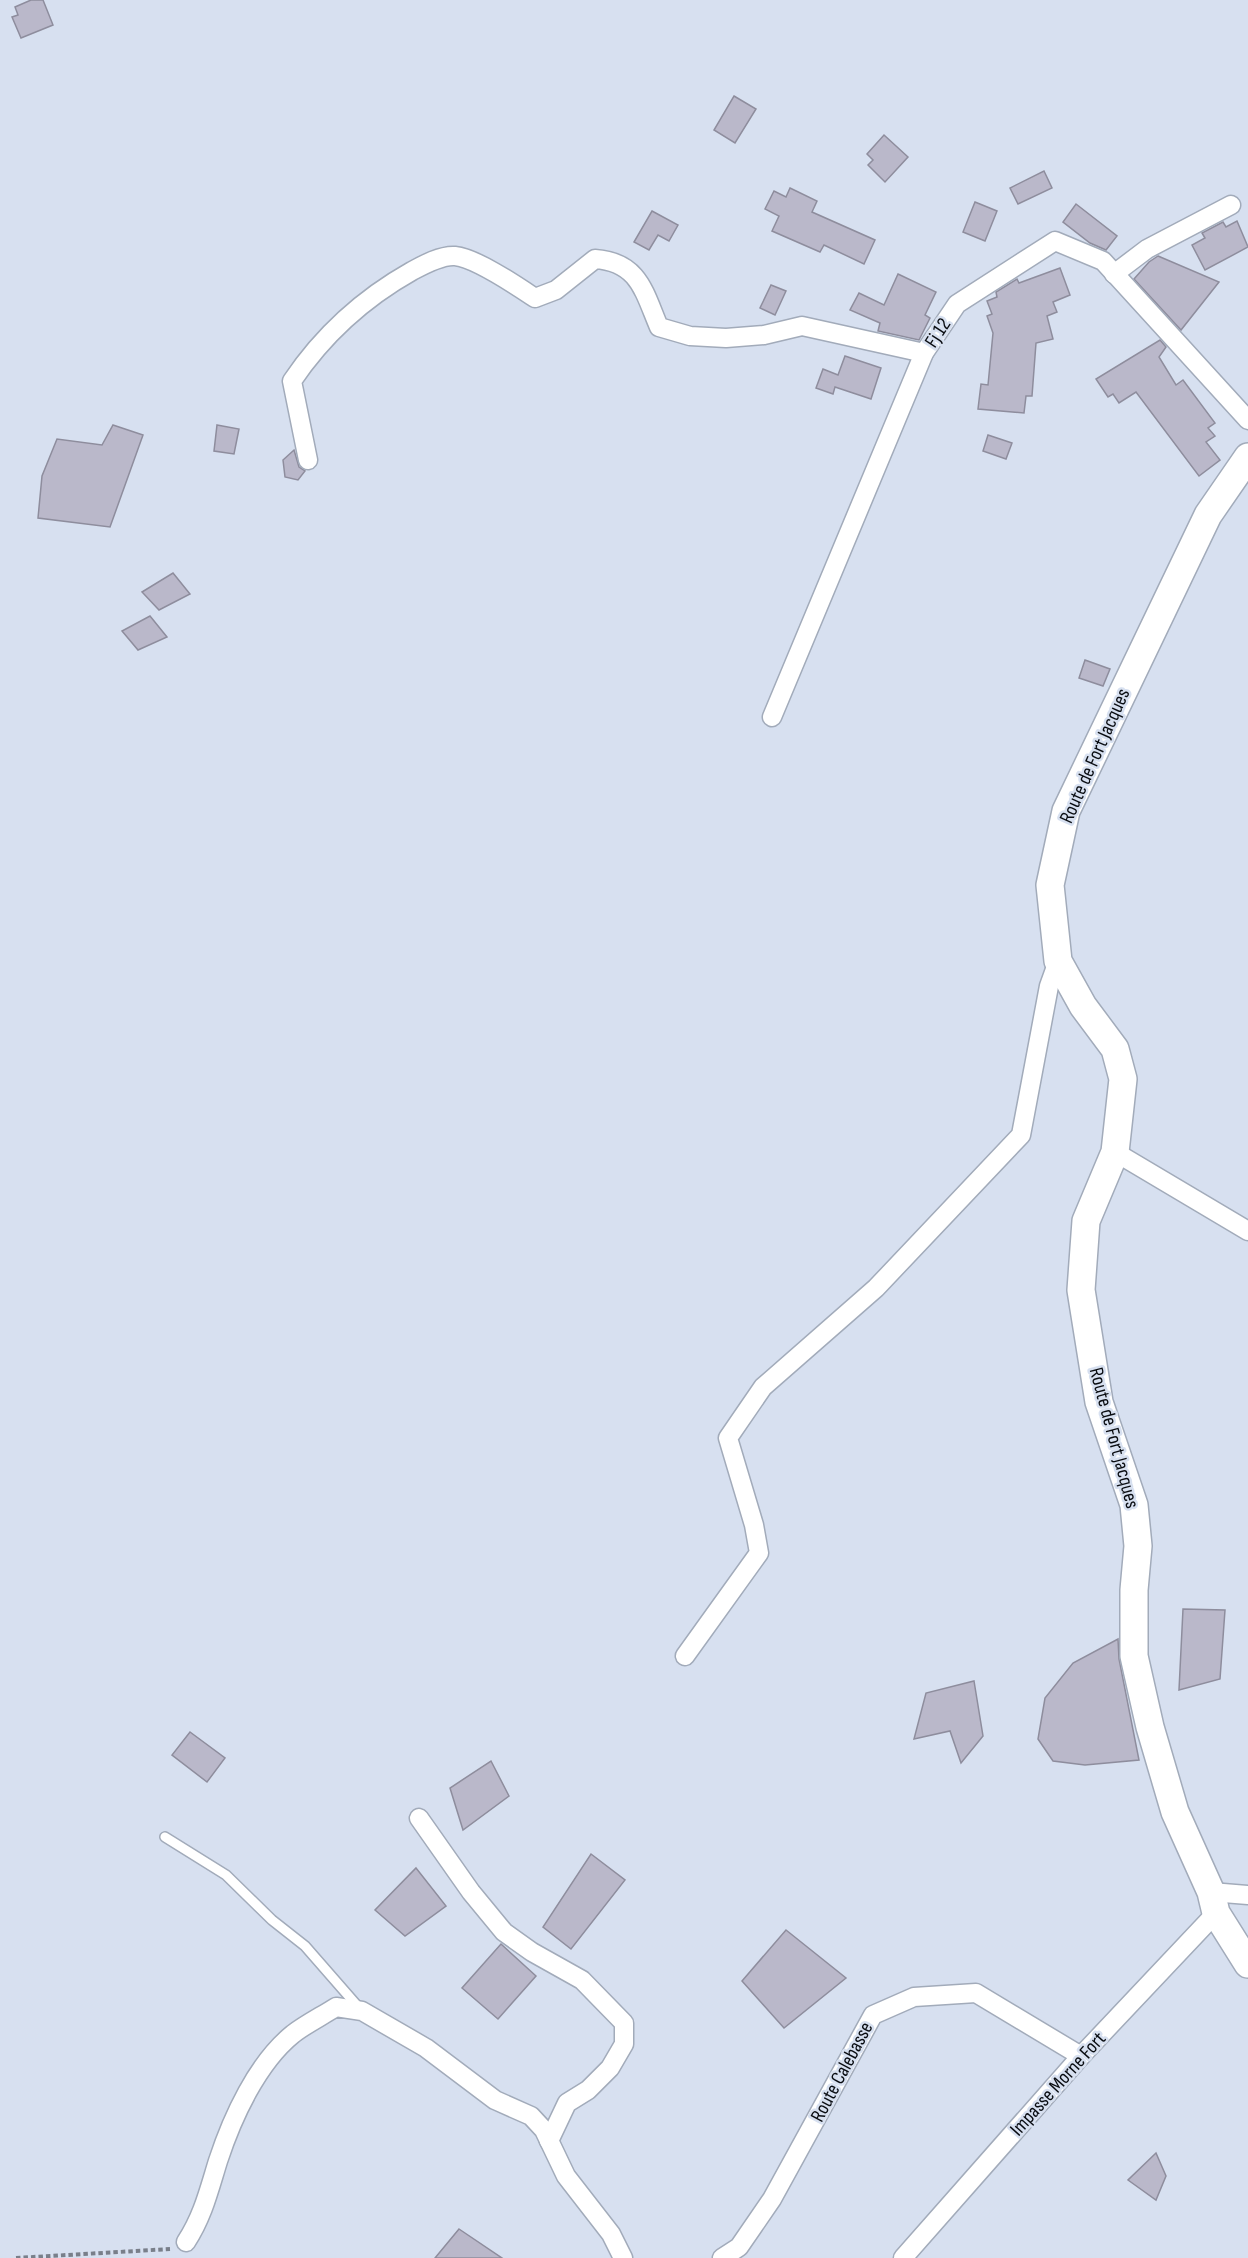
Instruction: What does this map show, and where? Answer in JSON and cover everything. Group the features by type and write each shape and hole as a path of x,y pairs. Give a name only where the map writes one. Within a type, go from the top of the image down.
{"street":[{"path":"1114,273 1147,249 1231,205"},
{"name":"Fj 12","path":"772,717 924,353 957,304 1055,241 1103,261 1248,420"},
{"path":"308,460 292,381 311,353 381,288 427,263 454,256 483,267 536,298 556,290 595,259 613,260 631,270 642,288 659,327 690,336 726,338 764,335 802,326 924,353"},
{"name":"Route de Fort Jacques","path":"1248,457 1208,515 1066,811 1050,885 1058,962 1083,1006 1115,1049 1123,1079 1115,1152 1086,1221 1081,1290 1099,1402 1134,1505 1137,1546 1134,1656 1150,1727 1175,1812 1214,1903 1248,1964"},
{"path":"685,1656 759,1553 754,1525 728,1438 763,1387 876,1287 1021,1135 1049,986 1058,962"},
{"path":"1115,1152 1248,1231"},
{"path":"419,1818 471,1892 504,1932 532,1952 582,1980 624,2023 624,2044 610,2068 588,2090 567,2103 549,2141"},
{"path":"1214,1903 1248,1895"},
{"name":"Impasse Morne Fort","path":"903,2258 1214,1903"},
{"name":"Route Calebasse","path":"722,2258 739,2247 772,2199 873,2015 915,1997 976,1993 1081,2056"},
{"path":"186,2242 206,2204 218,2160 243,2100 271,2058 292,2035 336,2007 362,2011 426,2048 495,2100 531,2116 544,2130 566,2176 611,2234 623,2258"}],"lane":[{"path":"165,1837 234,1883 272,1920 305,1946 362,2011"}],"path":[{"path":"16,2258 174,2249 186,2242"}],"building":[{"path":"31,0 43,0 53,25 21,38 12,17 18,15 15,7"},
{"path":"734,96 756,109 735,143 714,130"},
{"path":"884,135 908,157 885,182 868,165 873,160 867,154"},
{"path":"1044,171 1052,188 1018,204 1010,188"},
{"path":"790,188 817,201 812,212 875,240 864,264 824,245 820,252 772,231 779,216 765,209 774,191 786,197"},
{"path":"975,202 997,211 985,241 963,232"},
{"path":"1076,204 1117,236 1106,250 1090,243 1063,222"},
{"path":"652,211 678,225 669,241 658,235 649,250 634,242"},
{"path":"1237,221 1248,247 1205,270 1192,245 1205,238 1202,233 1223,222 1226,227"},
{"path":"1158,256 1219,282 1181,330 1134,279 1149,262"},
{"path":"1060,268 1070,295 1053,302 1057,312 1047,316 1053,339 1036,343 1032,396 1026,396 1024,413 978,409 981,384 988,385 993,333 987,316 992,314 987,301 997,297 996,292 1017,279 1019,283"},
{"path":"898,274 936,292 925,315 930,318 919,340 878,331 880,323 850,310 859,293 884,305"},
{"path":"771,285 786,291 775,315 760,308"},
{"path":"1160,340 1166,347 1159,357 1176,385 1183,380 1215,423 1208,428 1215,436 1206,442 1220,460 1199,476 1136,392 1119,403 1113,394 1108,397 1096,379"},
{"path":"845,356 881,368 871,399 835,387 833,394 816,388 823,369 838,375"},
{"path":"113,425 143,435 110,527 38,518 42,476 57,439 102,445"},
{"path":"217,425 239,429 234,454 214,451"},
{"path":"988,435 1012,443 1006,459 983,451"},
{"path":"294,450 299,467 305,471 298,480 285,477 283,460"},
{"path":"173,573 190,594 159,610 142,592"},
{"path":"150,616 167,637 138,650 122,631"},
{"path":"1085,660 1110,669 1103,686 1079,678"},
{"path":"1183,1609 1225,1610 1220,1679 1179,1690"},
{"path":"1118,1639 1119,1659 1139,1760 1085,1765 1053,1761 1038,1739 1045,1698 1073,1663"},
{"path":"974,1681 983,1736 961,1763 950,1731 914,1739 926,1693"},
{"path":"190,1732 225,1758 207,1782 172,1755"},
{"path":"491,1761 509,1796 463,1830 450,1788"},
{"path":"591,1854 625,1880 571,1949 543,1927"},
{"path":"416,1868 446,1906 405,1936 375,1910"},
{"path":"786,1930 846,1978 784,2028 742,1981"},
{"path":"501,1944 536,1976 498,2019 462,1988"},
{"path":"1156,2153 1166,2176 1156,2200 1128,2180"},
{"path":"459,2229 502,2258 435,2258"}]}
